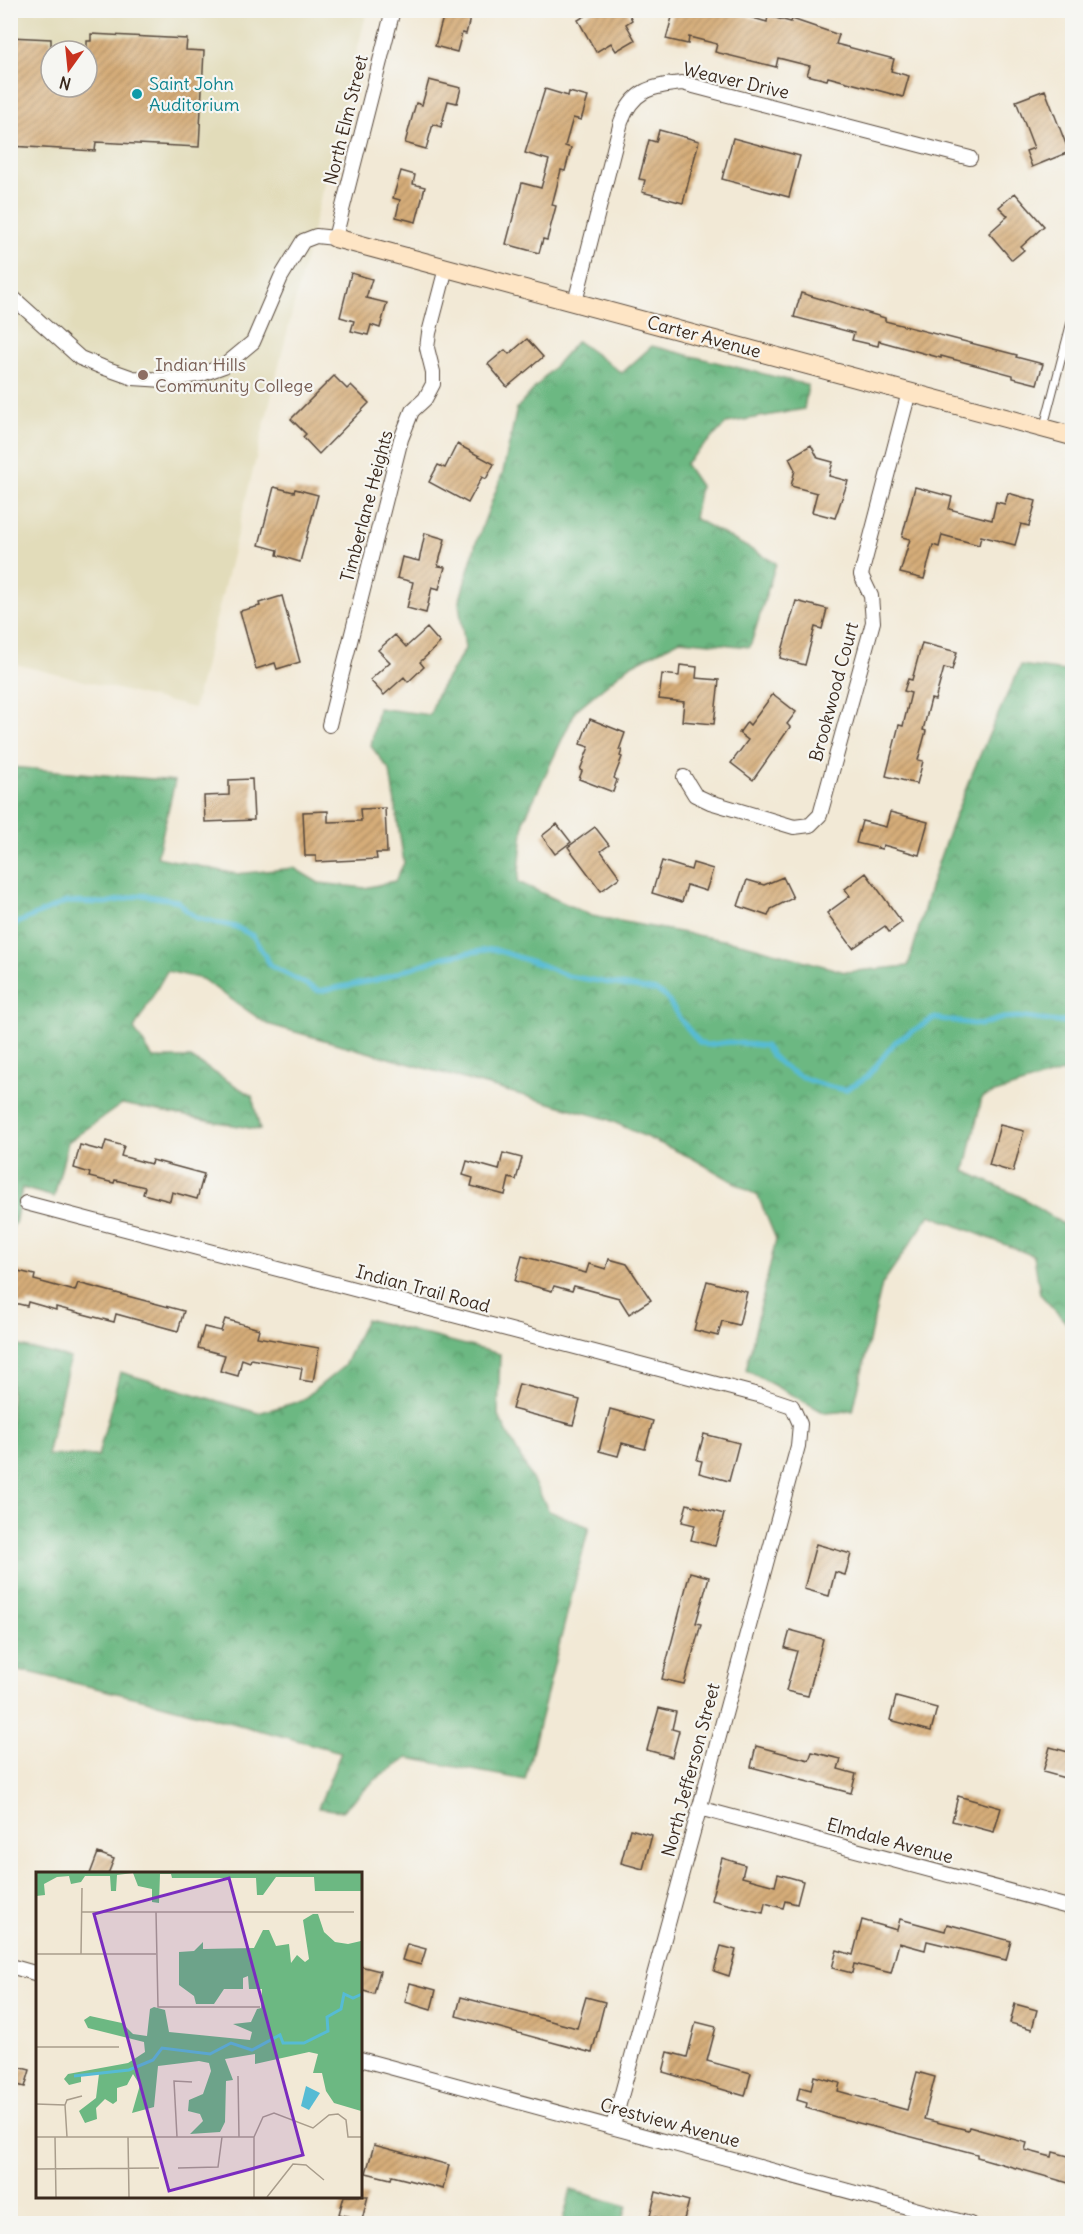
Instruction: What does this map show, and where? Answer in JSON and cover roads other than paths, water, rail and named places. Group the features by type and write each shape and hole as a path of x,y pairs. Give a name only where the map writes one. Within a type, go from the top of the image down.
{"street":[{"name":"North Elm Street","path":"335,238 393,10"},
{"name":"Weaver Drive","path":"575,302 627,105 642,92 659,85 682,83 970,158"},
{"path":"10,295 80,358 139,378 164,380 202,374 224,366 253,342 281,277 303,241 316,236 335,238"},
{"name":"Carter Avenue","path":"335,238 1072,436"},
{"name":"Timberlane Heights","path":"329,725 401,439 412,411 425,399 433,384 433,372 427,348 446,268"},
{"name":"Brookwood Court","path":"684,777 694,795 794,827 810,825 820,815 873,622 871,596 861,575 909,392"},
{"name":"Indian Trail Road","path":"26,1203 762,1396 792,1406 800,1424"},
{"name":"North Jefferson Street","path":"613,2126 798,1446 800,1424"},
{"name":"Elmdale Avenue","path":"699,1808 1072,1908"},
{"path":"10,1966 36,1973"},
{"name":"Crestview Avenue","path":"362,2060 970,2223"}],"lane":[{"path":"1043,428 1072,318"}],"waterway":[{"path":"10,926 66,902 106,903 142,895 178,901 197,918 236,927 253,936 271,966 319,991 377,980 443,957 493,949 568,976 657,991 666,997 699,1042 707,1045 730,1042 765,1046 772,1056 790,1071 822,1085 845,1090 867,1077 895,1042 934,1018 980,1025 1003,1018 1018,1017 1058,1022 1072,1021"}],"place":[{"name":"Saint John Auditorium","path":"137,94"},
{"name":"Indian Hills Community College","path":"143,375"}]}
